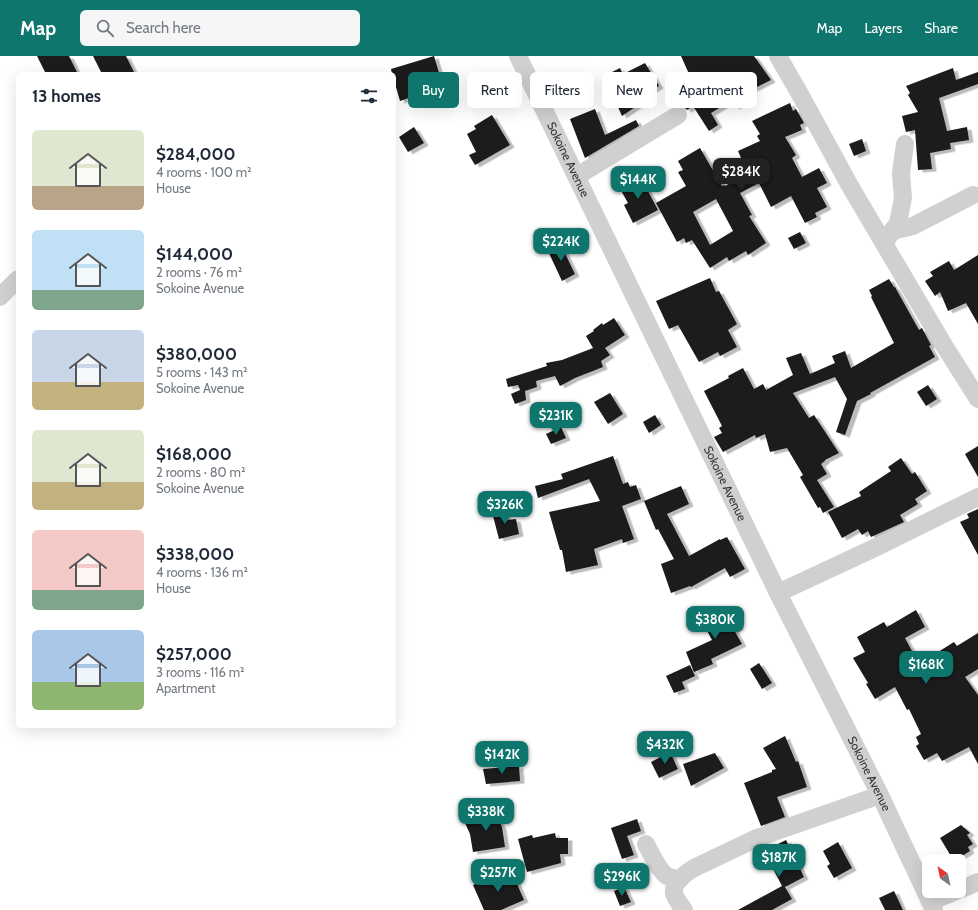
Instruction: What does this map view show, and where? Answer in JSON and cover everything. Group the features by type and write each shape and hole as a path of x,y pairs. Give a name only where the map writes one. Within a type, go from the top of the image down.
{"street":[{"name":"Sokoine Avenue","path":"518,56 778,593 880,795 932,906"},
{"path":"778,56 850,186 888,237 945,347 978,399"},
{"path":"577,176 678,116"},
{"path":"888,237 898,223 903,198 901,173 905,144"},
{"path":"888,237 913,226 973,195"},
{"path":"0,297 16,281"},
{"path":"778,593 883,544 978,497"},
{"path":"684,910 674,893 674,887 686,873 694,868 757,838 880,795"},
{"path":"646,844 663,872 668,876 680,879"},
{"path":"966,887 978,882"},
{"path":"932,906 945,898"}],"building":[{"path":"37,56 69,56 77,72 45,72"},
{"path":"93,56 126,56 134,72 101,72"},
{"path":"434,56 439,72 408,72 408,98 400,101 396,87 396,72 392,72 391,69"},
{"path":"681,56 754,56 771,80 757,87 757,72 688,72"},
{"path":"645,63 650,72 627,72"},
{"path":"620,68 622,72 612,72"},
{"path":"953,68 956,80 978,72 978,84 939,98 947,131 967,127 969,140 950,143 951,149 930,153 932,169 918,170 915,130 906,132 902,116 918,112 908,95 910,93 906,86"},
{"path":"790,103 793,111 796,109 804,123 800,125 802,130 785,137 796,155 792,158 802,177 819,168 827,183 817,188 827,207 815,213 817,217 805,223 791,196 771,207 759,183 740,193 752,215 749,216 766,243 748,255 746,251 729,261 727,257 710,268 692,240 686,243 684,238 677,242 656,203 686,186 678,172 683,170 678,161 700,148 722,186 725,186 748,174 738,151 760,141 757,136 760,134 752,121","holes":["716,199 733,231 710,245 693,212"]},
{"path":"618,108 634,108 622,116"},
{"path":"694,108 719,108 711,113 718,125 709,131"},
{"path":"595,109 605,135 636,120 639,126 585,158 570,119"},
{"path":"492,115 510,145 475,165 469,155 476,152 467,134 476,129 474,126"},
{"path":"414,127 424,143 408,152 399,137"},
{"path":"862,139 866,151 854,156 849,144"},
{"path":"640,176 658,210 633,223 624,205 628,203 619,187"},
{"path":"800,232 806,243 794,249 788,238"},
{"path":"560,243 575,274 562,281 547,249"},
{"path":"978,255 978,324 966,303 948,311 940,292 935,296 925,281 933,276 930,272 949,261 954,270"},
{"path":"710,278 716,292 719,291 737,324 728,330 737,347 720,356 718,352 699,362 678,325 669,329 656,301"},
{"path":"889,279 919,330 922,328 931,345 929,346 935,357 857,401 845,435 836,432 847,399 835,377 793,393 809,418 814,415 839,453 825,460 821,464 827,474 817,480 834,507 823,513 820,507 818,508 800,477 803,475 787,448 770,452 765,434 756,438 755,435 723,452 714,437 722,433 719,428 722,426 704,391 729,378 728,376 743,368 754,389 763,384 766,390 793,375 786,358 801,353 810,374 835,363 832,356 845,351 851,368 894,343 869,290"},
{"path":"614,318 625,335 605,348 610,355 601,361 603,367 575,378 560,386 555,376 536,381 537,387 525,391 526,400 515,404 511,394 520,390 518,385 508,387 506,379 547,366 546,363 562,360 593,348 586,336 602,323 603,325"},
{"path":"928,385 937,399 926,406 917,392"},
{"path":"610,393 623,414 608,424 594,402"},
{"path":"655,415 661,425 649,433 643,422"},
{"path":"561,427 566,438 551,444 546,434"},
{"path":"978,446 978,477 965,454"},
{"path":"613,456 623,484 628,482 630,487 636,485 641,499 622,506 634,539 623,543 622,539 594,549 598,565 566,572 562,550 560,550 549,512 600,501 589,479 538,498 535,486 563,479 561,474"},
{"path":"901,458 912,474 915,472 927,491 915,499 918,504 900,515 904,522 871,537 868,531 862,535 858,529 842,538 828,512 861,496 859,492 891,471 888,467"},
{"path":"681,486 689,504 667,514 689,556 720,539 727,537 745,569 730,577 725,568 691,587 690,586 671,593 661,564 674,559 658,529 656,530 644,501"},
{"path":"504,509 507,520 516,519 519,534 499,539 492,512"},
{"path":"978,509 978,555 960,522 969,518 967,514"},
{"path":"724,610 726,614 731,611 739,627 734,630 742,644 711,659 713,664 694,672 686,652 712,640 702,621"},
{"path":"916,610 925,627 905,638 919,664 954,642 957,646 978,633 978,669 965,677 978,695 978,764 969,747 942,761 937,753 924,760 916,746 919,744 916,737 921,734 909,709 907,710 895,687 875,699 866,684 868,683 853,658 865,652 857,637 884,622 887,627"},
{"path":"759,663 772,683 762,689 750,669"},
{"path":"690,665 695,676 682,682 685,689 674,693 666,676"},
{"path":"785,736 796,762 798,761 807,787 777,797 785,817 761,826 744,783 776,769 763,748"},
{"path":"670,752 678,769 659,778 651,762"},
{"path":"715,753 724,768 691,786 683,764"},
{"path":"519,766 520,781 486,784 483,769"},
{"path":"493,809 502,827 505,847 473,852 470,834 465,823"},
{"path":"637,819 641,831 627,836 634,855 622,859 611,828"},
{"path":"961,825 970,833 967,835 973,844 968,847 970,851 965,854 950,854 940,838"},
{"path":"555,833 556,838 568,838 568,854 560,854 561,863 527,872 518,839 532,835 533,838"},
{"path":"786,840 804,877 785,887 792,899 772,910 738,910 782,886 764,851"},
{"path":"838,842 852,868 834,878 827,866 830,864 823,851"},
{"path":"497,874 501,883 514,877 524,900 501,910 484,910 473,885"},
{"path":"624,887 631,902 620,906 614,891"},
{"path":"894,891 903,910 885,910 879,898"}]}
